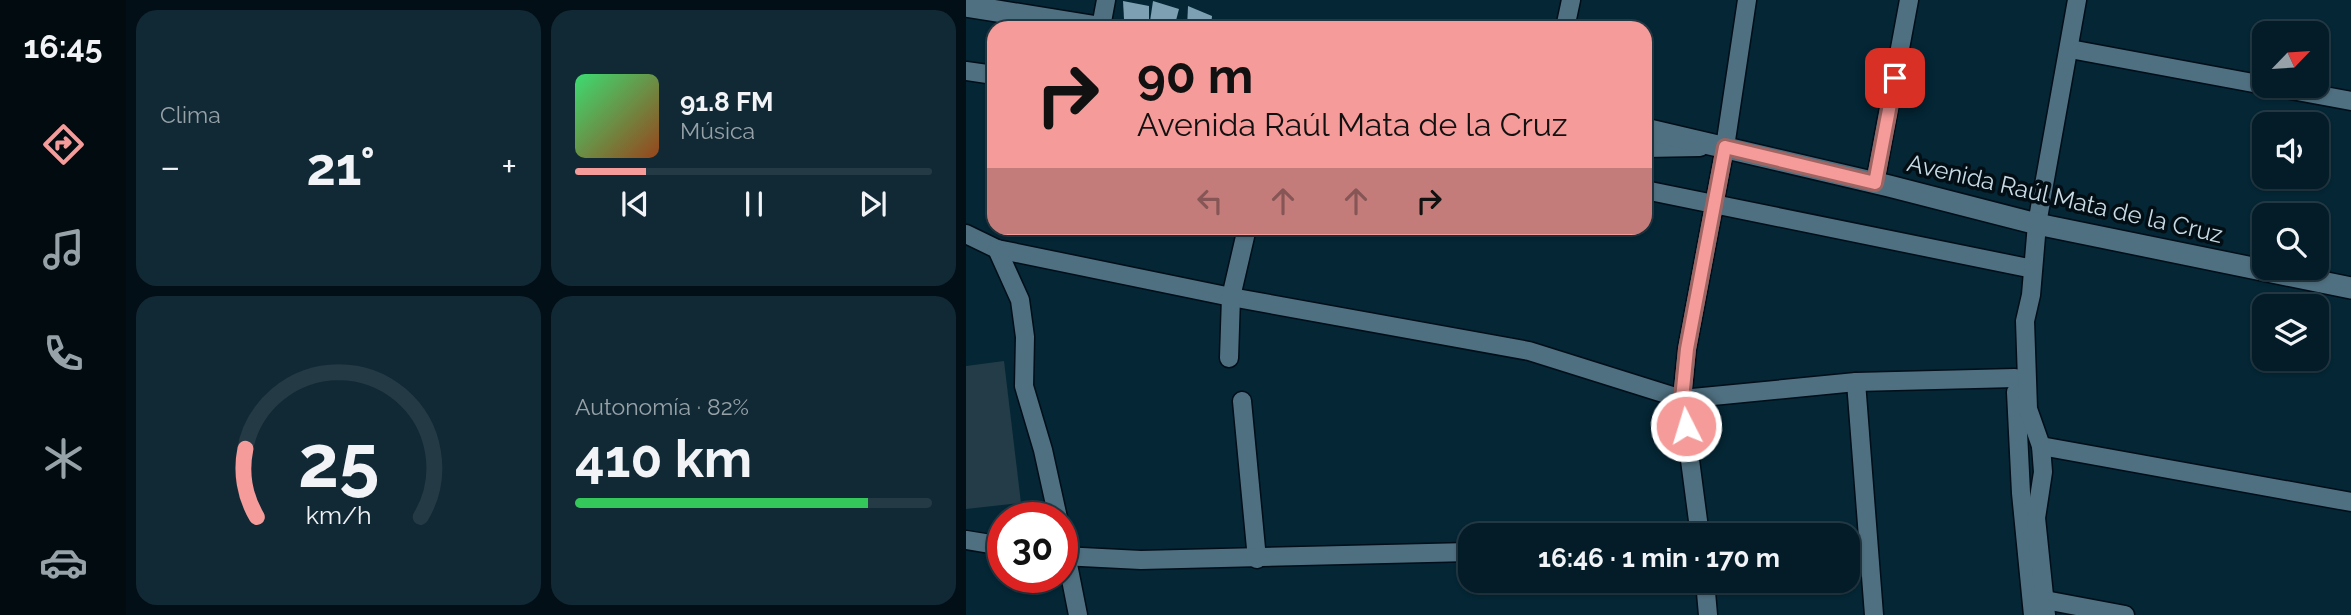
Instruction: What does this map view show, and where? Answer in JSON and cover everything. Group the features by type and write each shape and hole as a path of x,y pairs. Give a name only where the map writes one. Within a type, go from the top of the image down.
{"street":[{"path":"1103,21 1106,0"},
{"path":"1566,21 1571,0"},
{"path":"1698,523 1682,399 1687,349 1725,147 1748,0"},
{"path":"1875,183 1909,0"},
{"path":"2033,615 2021,493 2016,346 2031,295 2037,224 2077,0"},
{"path":"966,6 1059,21"},
{"path":"2070,49 2252,83"},
{"path":"966,71 987,74"},
{"path":"2329,97 2351,101"},
{"name":"Avenida Raúl Mata de la Cruz","path":"1652,131 2037,224 2351,288"},
{"path":"1652,148 1725,147"},
{"path":"1652,191 2033,269"},
{"path":"966,234 997,249 1231,297 1529,351 1682,399 1856,382 2015,378"},
{"path":"1229,358 1231,297 1245,235"},
{"path":"997,249 1020,300 1025,337 1024,386 1043,450 1054,502"},
{"path":"2025,321 2028,409 2041,446 2043,472 2036,518 2045,607 2126,615"},
{"path":"1856,382 1874,615"},
{"path":"1242,401 1257,559"},
{"path":"2041,446 2351,502"},
{"path":"966,540 987,543"},
{"path":"1078,558 1257,559 1458,551"},
{"path":"1073,593 1078,615"},
{"path":"1706,593 1708,615"}],"shaded area":[{"path":"1004,361 1021,502 987,502 987,507 966,509 966,366"}],"building":[{"path":"1123,1 1149,6 1149,21 1124,19"},
{"path":"1153,1 1179,9 1176,21 1150,21"},
{"path":"1188,6 1212,16 1212,21 1187,21"}],"route":[{"path":"1686,426 1682,399 1687,349 1725,147 1875,183 1895,78"}]}
